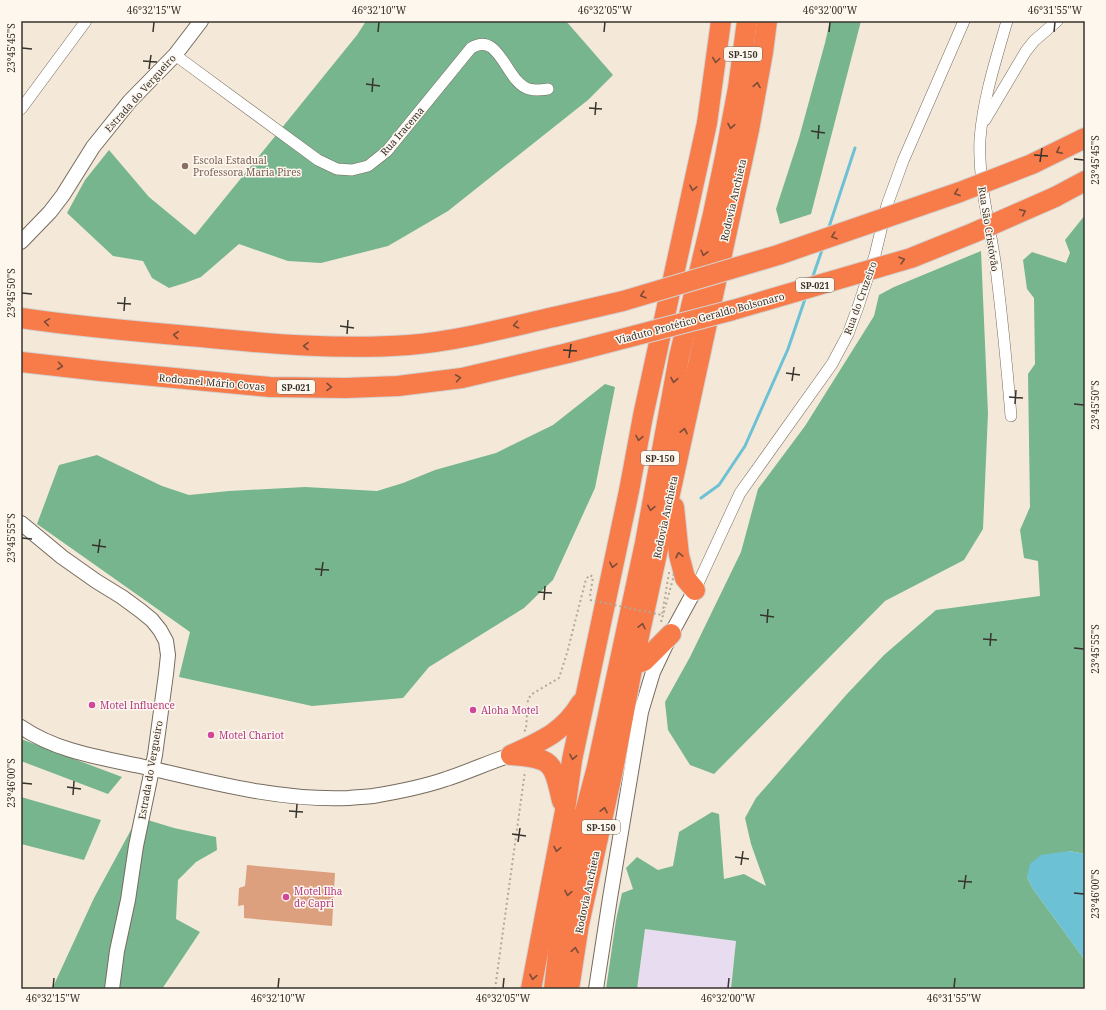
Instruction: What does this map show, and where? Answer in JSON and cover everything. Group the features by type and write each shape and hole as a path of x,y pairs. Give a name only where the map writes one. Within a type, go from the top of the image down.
{"highway":[{"name":"SP-150","path":"531,989 565,811 572,760 629,491 643,416 707,123 720,21"},
{"name":"Rodovia Anchieta","path":"554,989 559,946 581,827 597,767 645,543 679,357 715,207 738,88 747,21"},
{"name":"Rodovia Anchieta","path":"569,989 579,924 613,770 643,666 676,467 749,130 767,21"},
{"path":"21,318 70,325 226,340 297,345 409,345 457,338 623,301 778,255 953,195 1032,164 1085,138"},
{"name":"Viaduto Protético Geraldo Bolsonaro","path":"568,353 733,310 911,258 1056,197 1085,181"},
{"name":"Rodoanel Mário Covas","path":"21,362 108,372 270,387 346,388 398,386 462,378 568,353"},
{"path":"676,467 674,507 679,555 685,578 695,590"},
{"path":"643,666 671,634"},
{"path":"581,827 580,804 597,678 599,649 597,637"},
{"path":"511,755 548,737 560,729 576,712 586,694"},
{"path":"511,755 540,758 550,765 555,771 565,811"}],"street":[{"path":"21,109 86,21"},
{"name":"Rua São Cristóvão","path":"1007,21 987,93 982,126 980,156 984,208 996,268 1011,416"},
{"path":"982,126 1026,51 1034,41 1057,21"},
{"name":"Estrada do Vergueiro","path":"21,242 50,212 63,195 93,147 130,100 175,55 198,22"},
{"name":"Rua do Cruzeiro","path":"695,590 740,493 832,364 848,334 875,255 887,204 903,161 962,23"},
{"name":"Rua Iracema","path":"175,55 318,160 336,169 352,170 368,166 387,151 470,48 477,44 485,44 493,48 519,84 528,89 548,89"},
{"name":"Estrada do Vergueiro","path":"21,523 62,557 141,611 152,620 166,641 168,655 155,756 151,768 136,846 128,900 117,951 112,989"},
{"path":"671,634 695,590"},
{"path":"596,989 608,905 640,720 643,666"},
{"path":"21,728 59,747 80,754 151,768 185,777 282,795 329,799 372,796 410,789 445,780 511,755"}],"path":[{"path":"521,734 526,730 528,698 559,678 586,579 590,576 592,577 590,600 662,615 669,573 672,573 674,575 665,608"},
{"path":"495,989 526,768 523,760 511,755"}],"shaded area":[{"path":"645,929 736,941 731,989 637,989"}],"green space":[{"path":"366,21 566,21 613,75 588,100 448,211 388,246 321,263 288,261 239,244 201,277 169,288 152,278 143,261 113,256 67,213 85,180 109,150 149,197 195,235 357,35"},
{"path":"830,21 861,21 811,214 780,224 776,209 799,138"},
{"path":"1085,215 1085,854 1069,851 1027,877 1033,889 1082,956 1085,962 1085,989 731,989 736,941 645,929 637,989 606,989 616,920 622,893 633,889 626,868 637,857 658,870 673,866 679,832 712,812 719,814 724,879 744,874 766,886 751,844 745,818 756,798 847,694 884,655 936,610 1040,596 1038,561 1024,558 1020,530 1030,507 1028,374 1035,364 1034,298 1027,289 1023,260 1032,252 1066,263 1070,253 1065,240"},
{"path":"981,251 988,413 983,529 964,560 885,601 714,774 690,765 668,730 665,702 690,657 741,552 758,489 805,426 874,316 879,295 894,287"},
{"path":"605,384 615,387 595,488 553,580 524,608 429,667 403,698 312,706 179,677 190,632 37,524 59,465 97,455 162,486 189,495 229,491 305,487 377,491 403,483 435,470 496,453 553,425"},
{"path":"21,739 122,777 108,794 21,761"},
{"path":"21,797 101,820 84,860 21,844"},
{"path":"138,817 174,828 216,837 217,850 196,862 178,880 176,919 200,932 162,989 52,989 94,898"}],"water":[{"path":"1069,851 1085,854 1085,962 1033,889 1027,877 1030,864 1041,855"}],"building":[{"name":"Motel Ilha de Capri","path":"247,865 335,873 332,926 244,918 244,905 238,906 239,888 245,886"}],"waterway":[{"path":"828,230 855,148"},
{"path":"812,279 823,247"},
{"path":"701,498 719,485 745,446 788,349 806,296"}],"place":[{"name":"Escola Estadual Professora Maria Pires","path":"185,166"},
{"name":"Motel Influence","path":"92,705"},
{"name":"Aloha Motel","path":"473,710"},
{"name":"Motel Chariot","path":"211,735"},
{"name":"Motel Ilha de Capri","path":"286,897"}]}
